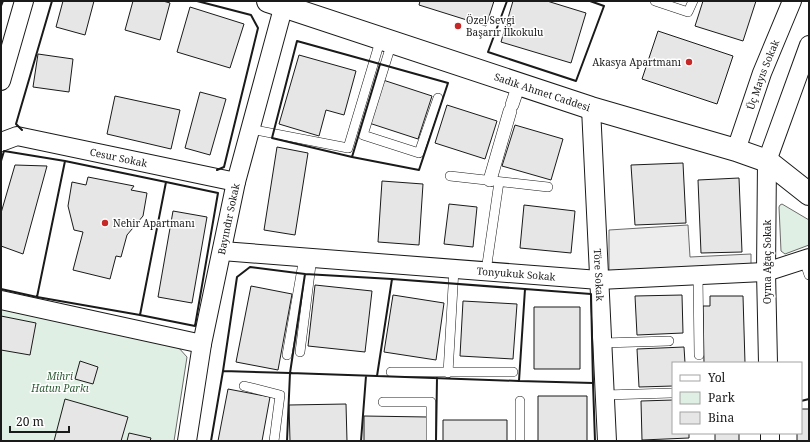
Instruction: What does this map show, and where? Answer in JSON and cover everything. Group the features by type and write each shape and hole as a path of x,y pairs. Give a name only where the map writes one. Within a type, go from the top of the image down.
{"main road":[{"name":"Sadık Ahmet Caddesi","path":"279,3 591,108 736,150 767,161 809,194"}],"street":[{"path":"1,81 24,1"},
{"name":"Üç Mayıs Sokak","path":"736,150 762,73 792,1"},
{"name":"Bayındır Sokak","path":"187,441 202,344 236,182 250,129 279,3"},
{"path":"767,161 806,64 809,45"},
{"path":"494,181 511,108 519,84"},
{"name":"Töre Sokak","path":"591,108 607,441"},
{"name":"Cesur Sokak","path":"1,142 17,136 236,182"},
{"name":"Oyma Ağaç Sokak","path":"767,161 766,272 768,362"},
{"name":"Tonyukuk Sokak","path":"222,251 600,280 766,272 807,264"},
{"path":"1,300 202,344"}],"lane":[{"path":"655,1 688,12 693,1"},
{"path":"387,40 363,135 419,153 438,98"},
{"path":"250,129 348,148 387,40"},
{"path":"450,176 548,187"},
{"path":"486,271 494,181"},
{"path":"300,352 308,257"},
{"path":"287,355 308,257"},
{"path":"448,373 454,268"},
{"path":"698,275 699,355"},
{"path":"602,343 669,341"},
{"path":"391,372 513,372"},
{"path":"244,386 280,395 274,441"},
{"path":"605,395 672,393"},
{"path":"520,401 520,441"},
{"path":"383,402 431,402 431,441"}],"green space":[{"path":"782,204 809,220 809,245 785,254 781,251 779,207"},
{"name":"Mihri Hatun Parkı","path":"1,309 178,347 187,357 174,441 1,441"}],"shaded area":[{"path":"688,225 690,257 751,254 751,267 609,272 609,230"}],"building":[{"path":"63,1 94,1 85,35 56,27"},
{"path":"133,1 163,1 170,3 160,40 125,30"},
{"path":"420,1 494,1 486,26 419,5"},
{"path":"513,1 547,1 586,13 571,63 501,42"},
{"path":"703,1 756,1 743,41 695,26"},
{"path":"190,7 244,24 230,68 177,52"},
{"name":"Akasya Apartmanı","path":"658,31 733,56 717,104 642,79"},
{"path":"38,54 73,59 69,92 33,87"},
{"path":"299,55 356,71 344,115 326,110 319,136 279,124"},
{"path":"383,80 432,96 418,139 369,123"},
{"path":"200,92 226,99 210,155 185,148"},
{"path":"115,96 180,110 171,149 107,134"},
{"path":"447,105 497,121 485,159 435,143"},
{"path":"515,125 563,139 551,180 502,166"},
{"path":"277,147 308,153 295,235 264,230"},
{"path":"683,163 686,223 635,225 631,165"},
{"path":"15,165 47,166 23,254 1,246 1,213"},
{"name":"Nehir Apartmanı","path":"88,177 134,186 131,190 147,193 143,216 127,235 121,257 116,256 110,279 73,270 83,232 74,230 68,206 72,182 86,185"},
{"path":"739,178 742,252 701,253 698,180"},
{"path":"382,181 423,184 419,245 378,242"},
{"path":"449,204 477,207 473,247 444,244"},
{"path":"524,205 575,211 571,253 520,248"},
{"path":"173,211 207,217 192,303 158,297"},
{"path":"315,285 372,291 365,352 308,346"},
{"path":"251,286 292,294 278,370 236,362"},
{"path":"393,295 444,303 436,360 384,352"},
{"path":"682,295 683,333 637,335 635,296"},
{"path":"710,296 743,296 745,362 704,362 703,306 710,306"},
{"path":"463,301 517,304 513,359 460,356"},
{"path":"534,307 580,307 580,369 534,369"},
{"path":"1,316 36,323 30,355 1,350"},
{"path":"684,347 685,362 672,362 672,386 639,387 637,349"},
{"path":"80,361 98,367 93,384 75,379"},
{"path":"228,389 270,397 262,441 218,441"},
{"path":"538,396 587,396 587,441 538,441"},
{"path":"65,399 128,417 121,441 54,441"},
{"path":"672,400 672,434 689,434 689,438 642,440 641,401"},
{"path":"346,404 347,441 290,441 289,405"},
{"path":"802,409 809,409 809,441 797,441 797,434 802,434"},
{"path":"364,416 428,417 428,441 364,441"},
{"path":"443,420 507,420 507,441 443,441"},
{"path":"129,433 151,438 150,441 127,441"},
{"path":"715,434 739,434 739,441 715,441"}],"wall":[{"path":"1,6 3,1"},
{"path":"22,130 16,124 52,1"},
{"path":"197,1 251,15 258,28 224,167 217,170"},
{"path":"507,1 488,52 576,81 604,6 590,1"},
{"path":"297,41 380,64 352,157 272,138 297,41"},
{"path":"380,64 448,83 419,170 352,157 380,64"},
{"path":"1,161 4,151 65,162"},
{"path":"65,161 166,182 140,315 37,297 65,161"},
{"path":"166,182 218,193 195,326 140,315 166,182"},
{"path":"250,267 305,274 290,373 223,371 237,277 250,267"},
{"path":"305,274 392,279 377,376 290,373 305,274"},
{"path":"392,279 525,289 519,381 377,376 392,279"},
{"path":"1,289 37,296"},
{"path":"525,289 591,294 593,383 519,381 525,289"},
{"path":"211,441 223,371"},
{"path":"287,441 290,373 292,373"},
{"path":"361,441 366,376"},
{"path":"436,441 437,378"},
{"path":"593,383 595,441"},
{"path":"802,401 809,399"}],"place":[{"name":"Özel Sevgi Başarır İlkokulu","path":"458,26"},
{"name":"Akasya Apartmanı","path":"689,62"},
{"name":"Nehir Apartmanı","path":"105,223"}]}
